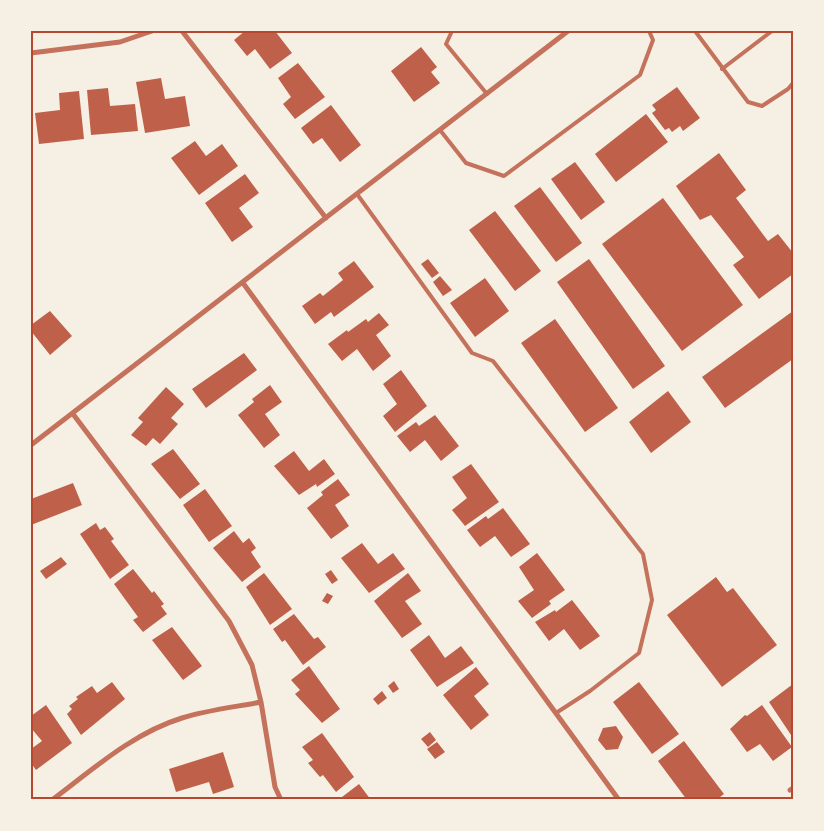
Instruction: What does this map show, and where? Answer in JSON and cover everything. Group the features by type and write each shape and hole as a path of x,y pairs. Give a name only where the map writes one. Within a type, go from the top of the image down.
{"street":[{"path":"31,53 120,42 152,31"},
{"path":"182,31 326,218"},
{"path":"31,445 568,31"},
{"path":"243,282 619,800"},
{"path":"73,414 229,621 252,665 262,702 275,786 281,800"},
{"path":"52,800 112,754 148,732 182,718 262,702"}],"lane":[{"path":"452,31 446,44 487,94"},
{"path":"440,130 466,163 504,176 640,75 653,40 649,31"},
{"path":"695,31 748,102 762,106 788,89 793,83"},
{"path":"722,69 772,31"},
{"path":"357,194 472,353 492,361 643,554 652,600 639,653 590,691 556,713"}],"building":[{"path":"245,31 275,31 292,53 270,69 255,49 247,56 234,40"},
{"path":"421,47 437,67 431,72 440,83 414,102 391,71"},
{"path":"298,63 325,97 295,119 283,104 291,97 278,78"},
{"path":"161,78 165,99 185,96 190,126 145,133 136,82"},
{"path":"677,87 700,118 683,131 680,126 672,132 669,128 665,130 652,113 656,110 652,105"},
{"path":"108,88 110,106 135,104 138,131 91,135 87,90"},
{"path":"79,91 84,139 39,144 35,113 60,110 59,93"},
{"path":"331,105 361,145 340,162 322,138 313,144 301,128"},
{"path":"646,114 668,142 616,182 595,154"},
{"path":"195,141 206,156 222,144 238,166 199,195 171,158"},
{"path":"719,153 746,190 736,198 768,241 778,234 793,253 793,274 759,299 733,265 744,257 711,215 700,220 676,186"},
{"path":"575,162 605,202 581,220 551,179"},
{"path":"245,174 259,193 239,208 253,227 232,242 205,203"},
{"path":"540,187 582,243 556,262 514,206"},
{"path":"663,198 743,305 682,351 602,244"},
{"path":"495,211 541,271 515,291 469,230"},
{"path":"428,259 439,273 432,278 421,264"},
{"path":"589,259 665,366 633,389 557,282"},
{"path":"354,261 374,287 334,317 331,312 315,324 302,306 320,293 323,296 343,280 338,273"},
{"path":"440,276 452,290 443,296 433,282"},
{"path":"485,278 509,311 475,337 450,303"},
{"path":"50,311 72,336 50,355 31,331 31,325"},
{"path":"793,311 793,359 725,408 702,377"},
{"path":"379,313 389,325 376,335 391,356 373,371 357,349 342,361 328,344 347,330 348,332 366,319 368,322"},
{"path":"555,319 618,408 585,432 521,343"},
{"path":"244,353 257,370 206,408 192,389"},
{"path":"401,370 427,406 395,432 383,416 397,404 383,384"},
{"path":"270,385 282,402 265,414 280,435 264,448 238,415 254,402 252,399"},
{"path":"166,387 184,404 171,418 178,424 160,444 153,438 146,446 131,435 143,422 138,418"},
{"path":"668,391 691,422 651,453 629,422"},
{"path":"435,415 459,446 441,461 425,440 410,452 397,436 416,422 419,426"},
{"path":"173,449 200,484 180,499 151,464"},
{"path":"294,451 309,471 324,459 335,474 317,487 316,484 299,495 274,466"},
{"path":"471,464 499,502 465,526 452,510 467,498 452,477"},
{"path":"338,479 350,495 335,505 349,526 331,539 307,508 323,495 321,492"},
{"path":"73,483 82,505 31,525 31,499"},
{"path":"205,489 232,526 209,542 183,505"},
{"path":"503,508 530,544 511,557 495,536 480,547 467,530 486,516 488,519"},
{"path":"96,523 100,530 105,527 114,539 111,541 129,565 110,579 80,534"},
{"path":"234,531 243,543 249,538 256,548 251,552 261,567 242,582 213,548"},
{"path":"362,543 378,564 393,553 405,569 369,593 341,558"},
{"path":"537,553 565,590 549,601 551,604 532,618 518,601 534,590 519,567"},
{"path":"61,557 67,564 46,579 40,571"},
{"path":"133,569 152,593 154,591 164,604 161,606 167,614 143,632 133,620 138,617 114,584"},
{"path":"331,570 338,580 332,584 325,574"},
{"path":"264,573 292,609 270,625 246,587"},
{"path":"408,573 421,591 405,601 422,624 402,638 374,601"},
{"path":"716,577 727,592 733,588 777,645 722,687 667,615"},
{"path":"327,593 333,596 328,604 322,601"},
{"path":"572,600 600,636 580,650 564,629 549,641 535,622 555,610 556,612"},
{"path":"294,614 314,639 318,637 326,647 303,665 285,640 282,642 273,629"},
{"path":"172,627 202,666 183,680 152,640"},
{"path":"429,635 445,658 461,646 474,663 437,687 410,650"},
{"path":"309,666 340,709 322,723 295,694 300,690 291,680"},
{"path":"476,667 489,684 474,696 489,715 471,730 443,695"},
{"path":"394,681 399,689 393,693 388,686"},
{"path":"112,682 125,699 81,735 67,714 72,709 69,706 78,699 76,697 92,686 97,693"},
{"path":"639,682 679,734 652,754 613,702"},
{"path":"793,684 793,738 769,702"},
{"path":"382,691 387,698 378,705 373,699"},
{"path":"46,705 72,743 36,770 31,763 31,749 42,741 31,728 31,716"},
{"path":"762,705 792,747 773,761 760,744 747,752 730,729 745,715 747,716"},
{"path":"616,726 623,737 618,749 606,750 598,740 603,728"},
{"path":"430,732 436,740 428,747 421,739"},
{"path":"322,733 354,777 336,792 323,775 320,777 308,763 313,760 302,747"},
{"path":"684,741 724,794 716,800 687,800 658,761"},
{"path":"437,742 445,752 435,759 427,749"},
{"path":"223,752 234,787 213,794 209,782 176,792 169,769"},
{"path":"359,784 371,800 344,800 342,797"}]}
